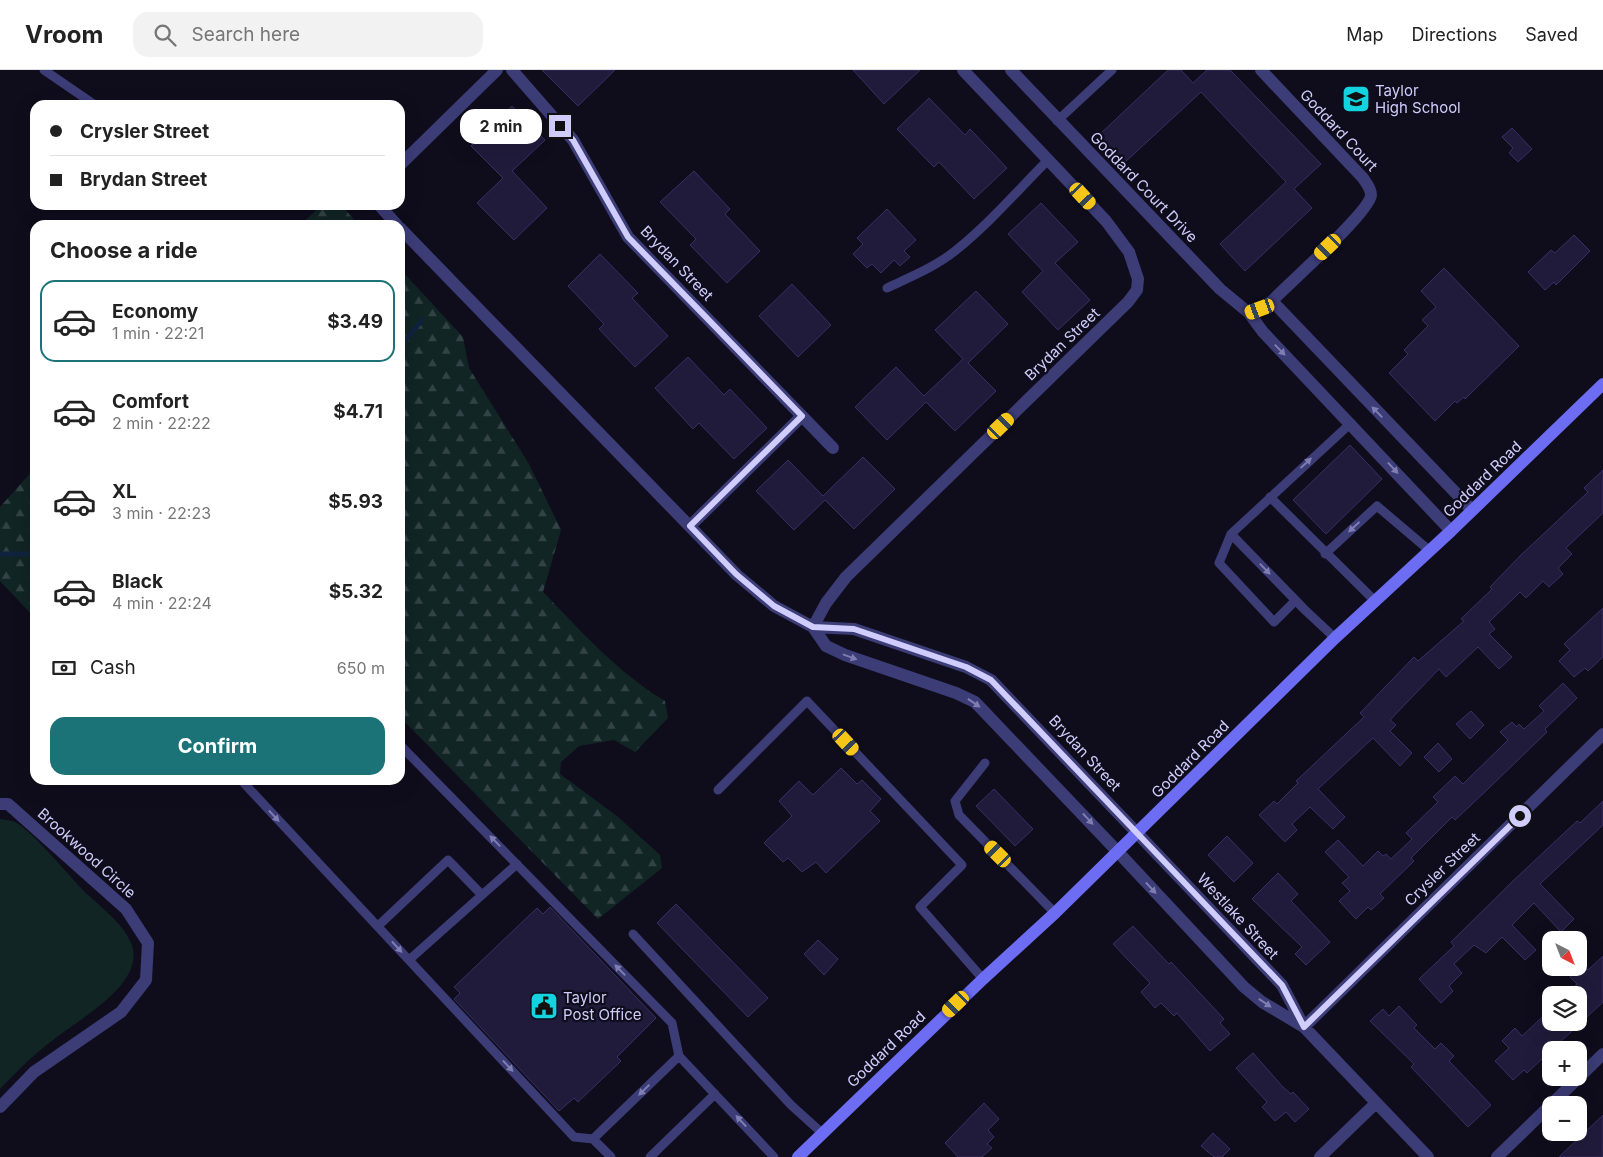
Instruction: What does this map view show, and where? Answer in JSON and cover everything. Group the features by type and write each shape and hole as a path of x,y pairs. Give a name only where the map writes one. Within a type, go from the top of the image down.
{"main road":[{"name":"Goddard Road","path":"798,1157 983,979 1056,913 1335,638 1430,551 1603,384"}],"street":[{"path":"405,160 497,70"},
{"name":"Brydan Street","path":"512,70 573,140 628,237 833,448"},
{"name":"Brydan Street","path":"813,627 826,603 846,577 1128,302 1137,290 1137,269 1130,252 1106,221 963,70"},
{"name":"Goddard Court Drive","path":"1010,70 1220,289 1255,311"},
{"name":"Goddard Court","path":"1255,311 1272,301 1361,214 1371,196 1370,189 1363,178 1261,70"},
{"name":"Brydan Street","path":"384,210 393,220"},
{"name":"Brydan Street","path":"405,232 736,574 774,606 813,627 854,629 966,667 991,680 1138,833"},
{"path":"1272,301 1472,510"},
{"path":"1255,311 1263,332 1351,422 1451,531"},
{"path":"690,526 802,416"},
{"name":"Brydan Street","path":"813,627 826,646 845,656 956,693 975,702 1118,852"},
{"name":"Crysler Street","path":"1304,1027 1603,734"},
{"name":"Brookwood Circle","path":"0,804 8,804 126,909 148,943 146,980 121,1012 34,1072 0,1107"},
{"name":"Westlake Street","path":"1138,833 1282,985 1304,1027"},
{"name":"Westlake Street","path":"1118,852 1244,988 1262,1002 1304,1027 1428,1157"},
{"path":"1496,1157 1603,1054"},
{"path":"1320,1157 1376,1102"}],"lane":[{"path":"44,70 88,100"},
{"path":"1057,121 1112,70"},
{"path":"887,288 926,270 954,252 1049,159"},
{"path":"1295,601 1274,622 1219,563 1231,534 1351,422"},
{"path":"1270,497 1376,602"},
{"path":"1326,554 1377,506 1430,551"},
{"path":"1231,534 1295,601 1335,638"},
{"path":"718,790 807,701 962,865 920,907 983,979"},
{"path":"405,750 672,1023 679,1056 774,1157"},
{"path":"985,763 955,801 959,815 1056,913"},
{"path":"246,785 574,1137 593,1139 611,1157"},
{"path":"378,926 448,860 482,895"},
{"path":"409,960 517,864"},
{"path":"633,934 791,1106 822,1134"},
{"path":"593,1139 679,1056"},
{"path":"650,1157 715,1094"}],"green space":[{"path":"316,210 346,210 354,220 306,220"},
{"path":"405,274 463,337 469,368 529,464 561,530 543,592 616,664 665,701 668,718 635,752 614,740 579,746 561,762 560,774 617,816 660,855 662,868 598,919 405,722"},
{"path":"30,474 30,613 0,581 0,507"},
{"path":"0,819 15,822 30,833 80,887 115,920 131,943 134,958 130,972 108,999 39,1051 0,1089"}],"building":[{"path":"542,70 615,70 578,106"},
{"path":"853,70 920,70 884,104"},
{"path":"1168,70 1181,70 1193,83 1207,70 1230,70 1321,164 1294,189 1312,208 1245,271 1220,244 1286,182 1201,92 1124,163 1098,136"},
{"path":"929,98 965,135 970,129 1007,168 974,199 939,162 934,167 897,129"},
{"path":"512,106 545,140 512,171 547,208 514,240 477,203 503,178 471,146"},
{"path":"1512,128 1532,149 1518,162 1509,153 1513,148 1502,137"},
{"path":"694,171 730,209 725,214 760,251 727,283 690,245 696,239 660,202"},
{"path":"1041,203 1078,242 1055,263 1090,300 1058,330 1022,292 1043,271 1008,234"},
{"path":"887,209 916,240 904,251 910,257 900,266 894,260 881,273 872,264 867,268 853,254 863,244 857,238"},
{"path":"1574,235 1590,251 1556,285 1554,282 1545,290 1528,272 1551,250 1555,253"},
{"path":"600,254 638,293 632,298 668,336 635,367 599,329 604,324 568,286"},
{"path":"1444,268 1519,346 1465,399 1464,397 1457,403 1455,401 1435,421 1389,373 1408,354 1404,350 1428,326 1422,320 1436,307 1421,291"},
{"path":"792,284 831,325 798,357 759,316"},
{"path":"976,291 1008,324 968,363 996,391 955,431 926,402 887,440 855,407 896,367 924,396 963,359 935,330"},
{"path":"688,357 724,395 730,389 767,428 734,459 699,423 693,429 655,388"},
{"path":"1350,445 1382,479 1326,534 1293,500"},
{"path":"863,457 895,489 854,529 825,500 794,530 756,491 788,460 823,496"},
{"path":"1603,470 1603,513 1566,548 1572,554 1558,568 1563,574 1549,587 1543,581 1526,598 1520,592 1489,622 1495,629 1489,634 1512,657 1499,669 1478,647 1446,677 1439,669 1390,720 1396,725 1390,731 1412,753 1400,766 1373,738 1318,789 1345,817 1333,829 1310,807 1292,824 1297,830 1285,842 1259,815 1274,801 1277,804 1298,783 1296,781 1364,717 1360,713 1414,657 1418,661 1464,621 1461,619 1492,589 1490,587 1588,492 1584,488"},
{"path":"1603,608 1603,657 1588,671 1585,668 1574,677 1559,661 1570,650 1564,644"},
{"path":"1563,683 1577,698 1545,729 1547,732 1489,788 1455,820 1452,817 1411,858 1414,861 1380,894 1384,898 1371,910 1368,907 1356,919 1339,901 1350,891 1342,883 1349,877 1325,852 1338,840 1363,866 1378,851 1383,856 1386,854 1391,859 1412,839 1406,833 1438,802 1433,797 1455,776 1463,784 1508,740 1500,732 1512,722 1517,727 1519,724 1524,729 1544,711 1539,706"},
{"path":"1471,711 1484,725 1470,739 1456,724"},
{"path":"1438,743 1452,759 1439,772 1424,757"},
{"path":"841,768 857,784 862,780 881,799 870,811 880,821 826,873 816,862 802,872 788,858 783,862 764,843 792,816 779,801 799,781 813,795"},
{"path":"994,789 1033,829 1015,846 976,806"},
{"path":"1603,801 1603,825 1540,884 1574,919 1560,931 1534,903 1512,925 1536,950 1525,960 1502,937 1486,953 1474,945 1454,964 1462,973 1449,986 1453,991 1441,1003 1419,979 1454,946 1451,942 1514,880 1577,821 1580,823"},
{"path":"1227,836 1253,863 1234,882 1208,855"},
{"path":"1278,873 1298,894 1291,901 1330,942 1306,965 1295,954 1302,947 1252,899"},
{"path":"676,904 768,998 748,1017 657,923"},
{"path":"550,907 656,1018 617,1057 621,1061 578,1102 574,1098 559,1111 454,999 460,993 454,987 537,908 543,914"},
{"path":"1133,926 1169,964 1171,962 1224,1019 1220,1023 1230,1034 1210,1051 1177,1013 1174,1016 1161,1003 1155,1008 1141,992 1150,983 1113,944"},
{"path":"818,940 838,959 824,975 804,954"},
{"path":"1603,956 1603,1002 1587,1017 1587,986 1575,986 1577,984 1570,977 1588,976 1588,970"},
{"path":"1399,1006 1417,1025 1414,1028 1435,1049 1441,1043 1454,1056 1449,1061 1491,1105 1468,1127 1411,1067 1414,1064 1370,1021 1383,1009 1389,1016"},
{"path":"1542,1017 1542,1031 1572,1031 1561,1041 1542,1041 1542,1059 1527,1073 1524,1070 1513,1080 1495,1061 1509,1048 1502,1041 1515,1028 1522,1036"},
{"path":"1253,1053 1283,1087 1291,1094 1293,1092 1309,1109 1295,1122 1286,1112 1275,1121 1262,1107 1267,1102 1236,1068"},
{"path":"984,1103 999,1119 988,1130 994,1137 987,1144 992,1148 982,1157 958,1157 945,1143"},
{"path":"1603,1115 1603,1157 1559,1157 1576,1141 1587,1141 1587,1130"},
{"path":"1213,1133 1230,1149 1222,1157 1214,1157 1201,1146"}],"waterway":[{"path":"405,341 422,320"},
{"path":"0,554 30,554"}],"place":[{"name":"Taylor High School","path":"1356,99"},
{"name":"Taylor Post Office","path":"544,1006"}],"route":[{"path":"560,126 573,140 628,237 802,416 690,526 736,574 774,606 813,627 854,629 966,667 982,674 1007,693 1282,985 1304,1027 1520,816"}]}
